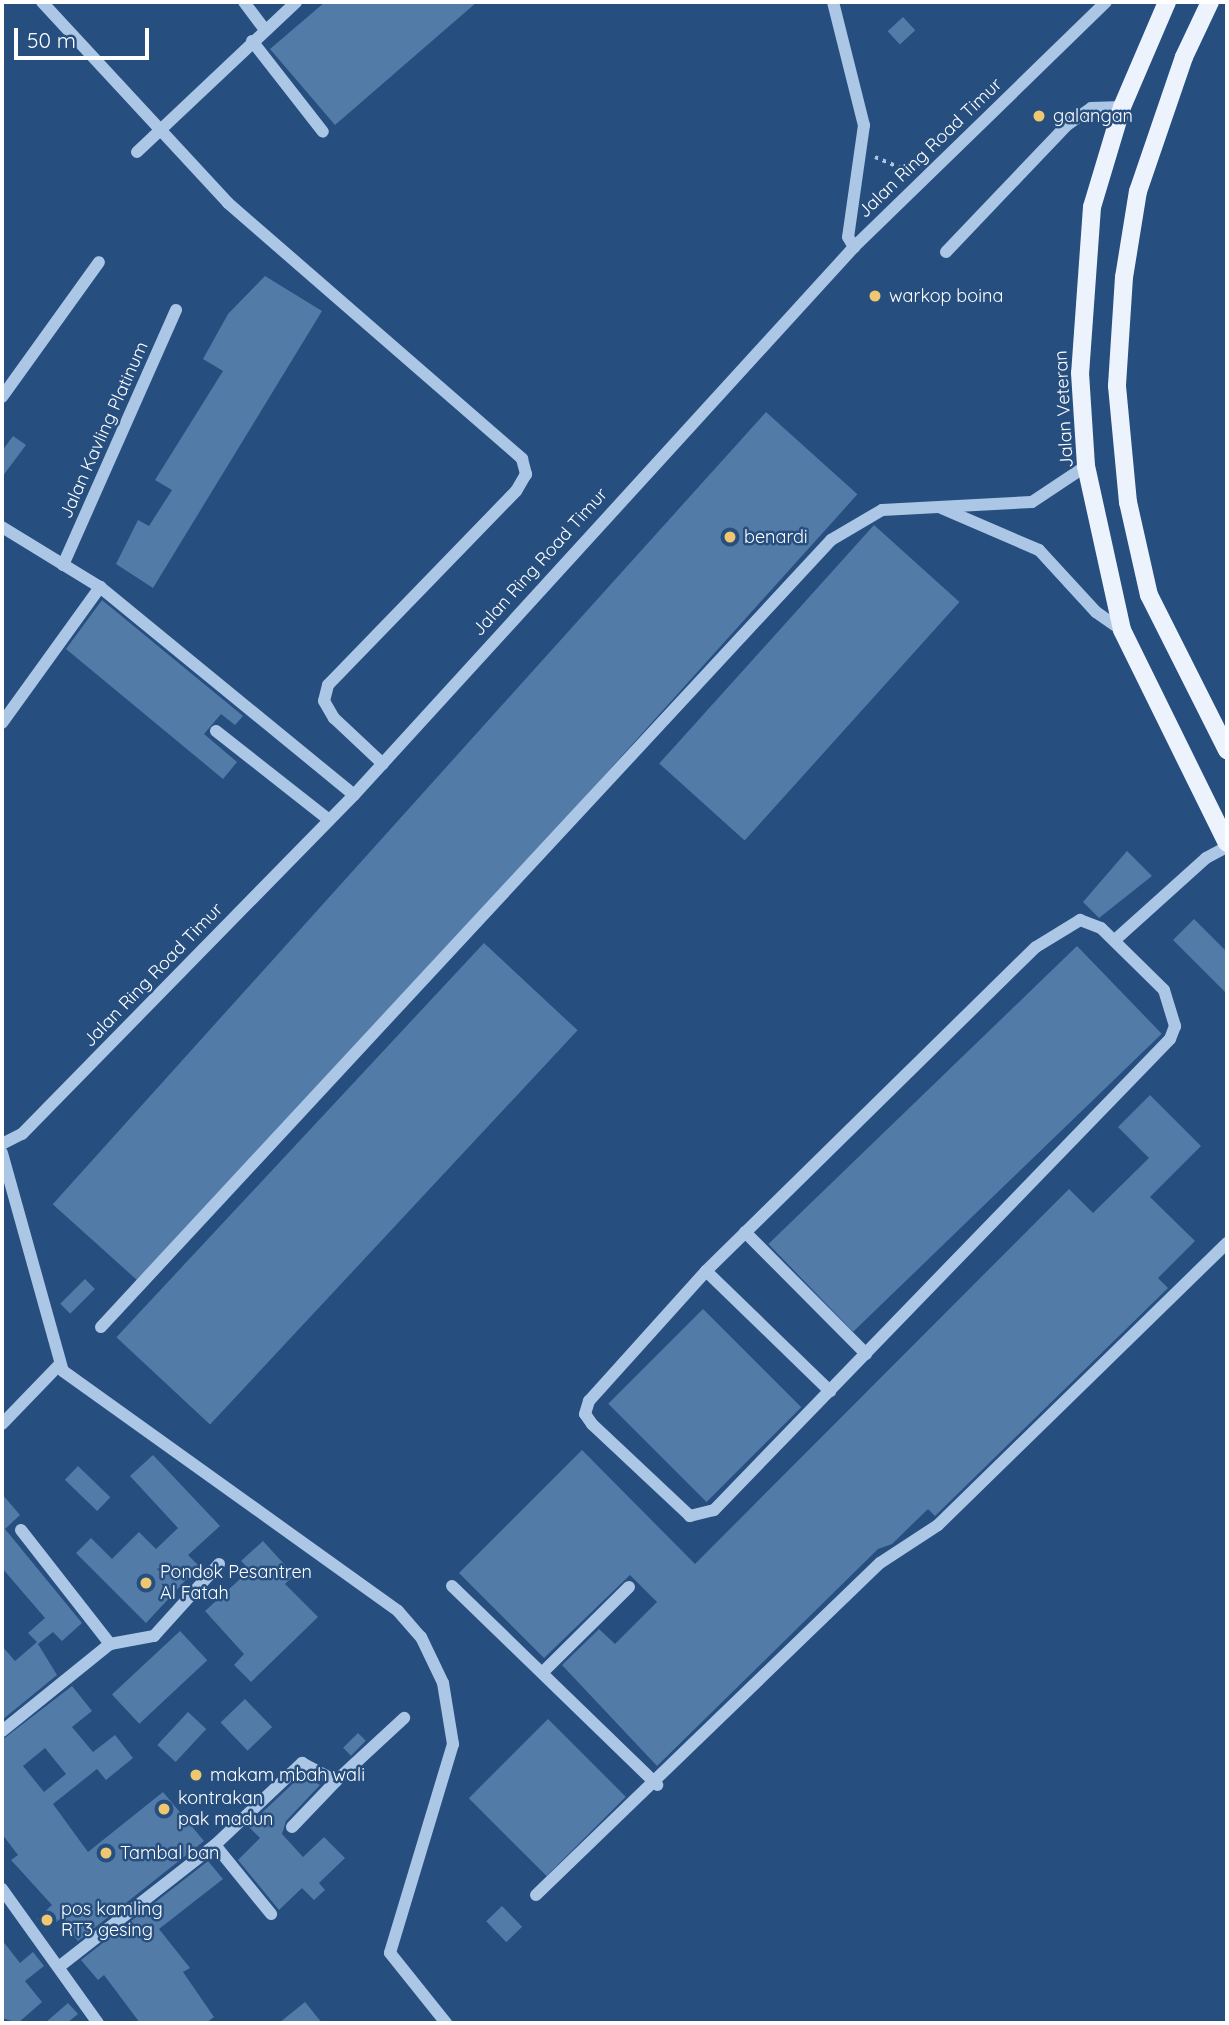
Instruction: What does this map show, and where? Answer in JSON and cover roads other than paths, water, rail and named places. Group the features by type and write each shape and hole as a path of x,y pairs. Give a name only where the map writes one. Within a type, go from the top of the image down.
{"main road":[{"name":"Jalan Veteran","path":"1167,2 1122,107 1103,161 1087,245 1080,373 1086,466 1122,630 1218,850"},
{"path":"1210,2 1184,57 1138,191 1124,277 1116,386 1128,502 1149,595 1227,750"}],"street":[{"path":"41,2 163,128 228,203 522,459 526,474 516,491 328,685 324,701 334,718 383,764"},
{"path":"244,2 265,30"},
{"path":"137,152 296,2"},
{"path":"833,2 864,125 863,152 848,237 854,247"},
{"name":"Jalan Ring Road Timur","path":"2,1144 22,1134 354,795 854,247 1106,2"},
{"path":"248,45 323,132"},
{"path":"946,252 1067,125 1091,108 1122,107"},
{"path":"2,397 99,262"},
{"name":"Jalan Kavling Platinum","path":"63,565 176,310"},
{"path":"101,1327 831,540 866,515 936,505 1018,505 1086,466"},
{"path":"936,505 1027,544 1052,560 1096,612 1122,630"},
{"path":"2,527 100,587 354,795"},
{"path":"2,723 100,587"},
{"path":"216,731 329,820"},
{"path":"1115,940 1218,850"},
{"path":"1087,920 1115,940 1164,990 1173,1013 1170,1039 830,1391 702,1518 691,1516 598,1430 585,1414 589,1401 706,1270 1059,927 1087,920"},
{"path":"2,1153 60,1364 118,1413 398,1611 421,1637 443,1683 453,1744 389,1948 402,1976 446,2023"},
{"path":"746,1232 866,1354"},
{"path":"536,1895 657,1785 880,1563 939,1525 1227,1243"},
{"path":"706,1270 830,1391"},
{"path":"2,1424 60,1364"},
{"path":"22,1530 110,1644"},
{"path":"2,1731 110,1644 154,1636 219,1564"},
{"path":"452,1587 544,1672 657,1785"},
{"path":"544,1672 629,1587"},
{"path":"292,1827 336,1781 404,1718"},
{"path":"60,1966 215,1845 302,1763 336,1781"},
{"path":"215,1845 271,1914"},
{"path":"2,1889 60,1966 98,2023"}],"place":[{"name":"galangan","path":"1039,116"},
{"name":"warkop boina","path":"875,296"},
{"name":"benardi","path":"730,537"},
{"name":"Pondok Pesantren Al Fatah","path":"146,1583"},
{"name":"makam mbah wali","path":"196,1775"},
{"name":"kontrakan pak madun","path":"164,1809"},
{"name":"Tambal ban","path":"106,1853"},
{"name":"pos kamling RT3 gesing","path":"47,1920"}]}
